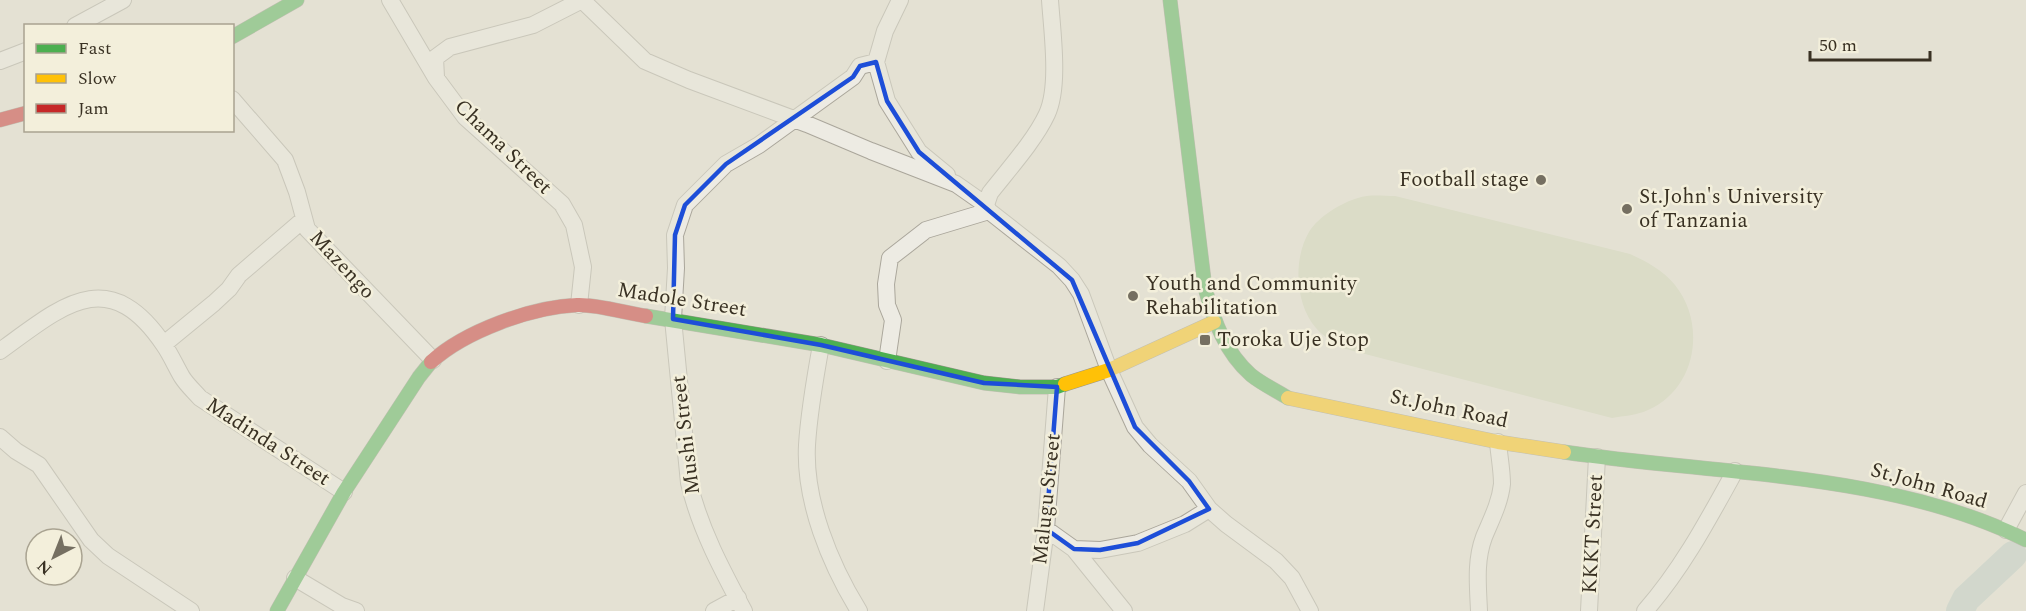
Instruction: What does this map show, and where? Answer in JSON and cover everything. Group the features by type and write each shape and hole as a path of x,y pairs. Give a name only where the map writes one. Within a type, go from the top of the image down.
{"street":[{"path":"79,24 123,0"},
{"path":"234,36 297,0"},
{"name":"Chama Street","path":"390,0 436,78 465,117 562,204 574,225 583,267 579,305"},
{"path":"436,78 435,58 450,47 533,25 582,0 645,61 956,184"},
{"path":"900,0 885,31 876,62 887,101 919,152 1059,266 1072,280 1082,294 1109,370 1135,427 1150,445 1189,481 1209,509 1276,561 1292,578 1310,611"},
{"path":"987,208 990,193 1047,113 1052,97 1054,80 1050,0"},
{"name":"St.John Road","path":"1170,0 1205,288 1214,322 1229,350 1252,376 1289,398 1498,442 1597,457 1735,471 1849,486 1932,505 2006,530 2026,540"},
{"path":"0,61 24,52"},
{"name":"Mushi Street","path":"741,604 706,537 689,483 673,319 675,235 685,205 726,164 759,145 853,77 860,66 876,62"},
{"name":"Mazengo","path":"234,101 285,160 307,229 433,360"},
{"path":"0,120 24,114"},
{"path":"887,361 893,320 887,305 886,284 890,258 926,230 987,208"},
{"path":"164,344 214,303 229,289 239,275 304,219"},
{"name":"Madinda Street","path":"0,351 54,312 84,298 126,304 164,344 184,379 200,398 344,492"},
{"name":"Madole Street","path":"277,611 344,492 419,377 433,360 474,336 517,318 556,307 579,305 821,345 984,383 1020,387 1057,387 1109,370 1214,322"},
{"path":"821,345 814,379 807,448 811,494 825,545 859,611"},
{"name":"Malugu Street","path":"1035,611 1046,529 1057,387"},
{"path":"0,437 16,451 39,465 92,540 108,556 191,611"},
{"path":"1479,611 1477,578 1479,553 1491,523 1502,484 1498,442"},
{"name":"KKKT Street","path":"1589,611 1597,457"},
{"path":"1645,611 1692,548 1735,471"},
{"path":"2006,530 2026,493"},
{"path":"1074,549 1100,550 1138,543 1185,524 1209,509"},
{"path":"1046,529 1074,549 1124,611"},
{"path":"294,578 342,606 356,611"},
{"path":"714,611 741,604"}],"highlighted area":[{"path":"876,62 887,101 919,152 1072,280 1135,427 1189,481 1209,509 1138,543 1100,550 1074,549 1046,529 1057,387 984,383 821,345 673,319 675,235 685,205 726,164 853,77 860,66"}],"green space":[{"path":"1367,196 1395,196 1630,254 1654,267 1675,285 1685,301 1691,318 1692,355 1677,387 1664,400 1648,410 1612,418 1342,348 1316,328 1304,307 1300,294 1299,268 1304,243 1318,221 1345,203"}],"waterway":[{"path":"1960,611 1966,599 2013,555"}],"traffic: fast":[{"path":"234,36 297,0"},
{"path":"1170,0 1208,300 1227,346 1242,366 1255,378 1288,398"},
{"path":"646,316 821,345 984,383 1020,387 1057,387 1065,384"},
{"path":"277,611 344,492 431,362"},
{"path":"1564,452 1859,488 1917,500 1973,517 2026,540"}],"traffic: slow":[{"path":"1065,384 1109,370 1214,322"},
{"path":"1288,398 1498,442 1564,452"}],"traffic: jam":[{"path":"0,120 24,114"},
{"path":"431,362 462,340 480,331 540,310 585,305 646,316"}],"place":[{"name":"Football stage","path":"1541,180"},
{"name":"St.John's University of Tanzania","path":"1627,209"},
{"name":"Youth and Community Rehabilitation","path":"1133,296"},
{"name":"Toroka Uje Stop","path":"1205,340"}]}
